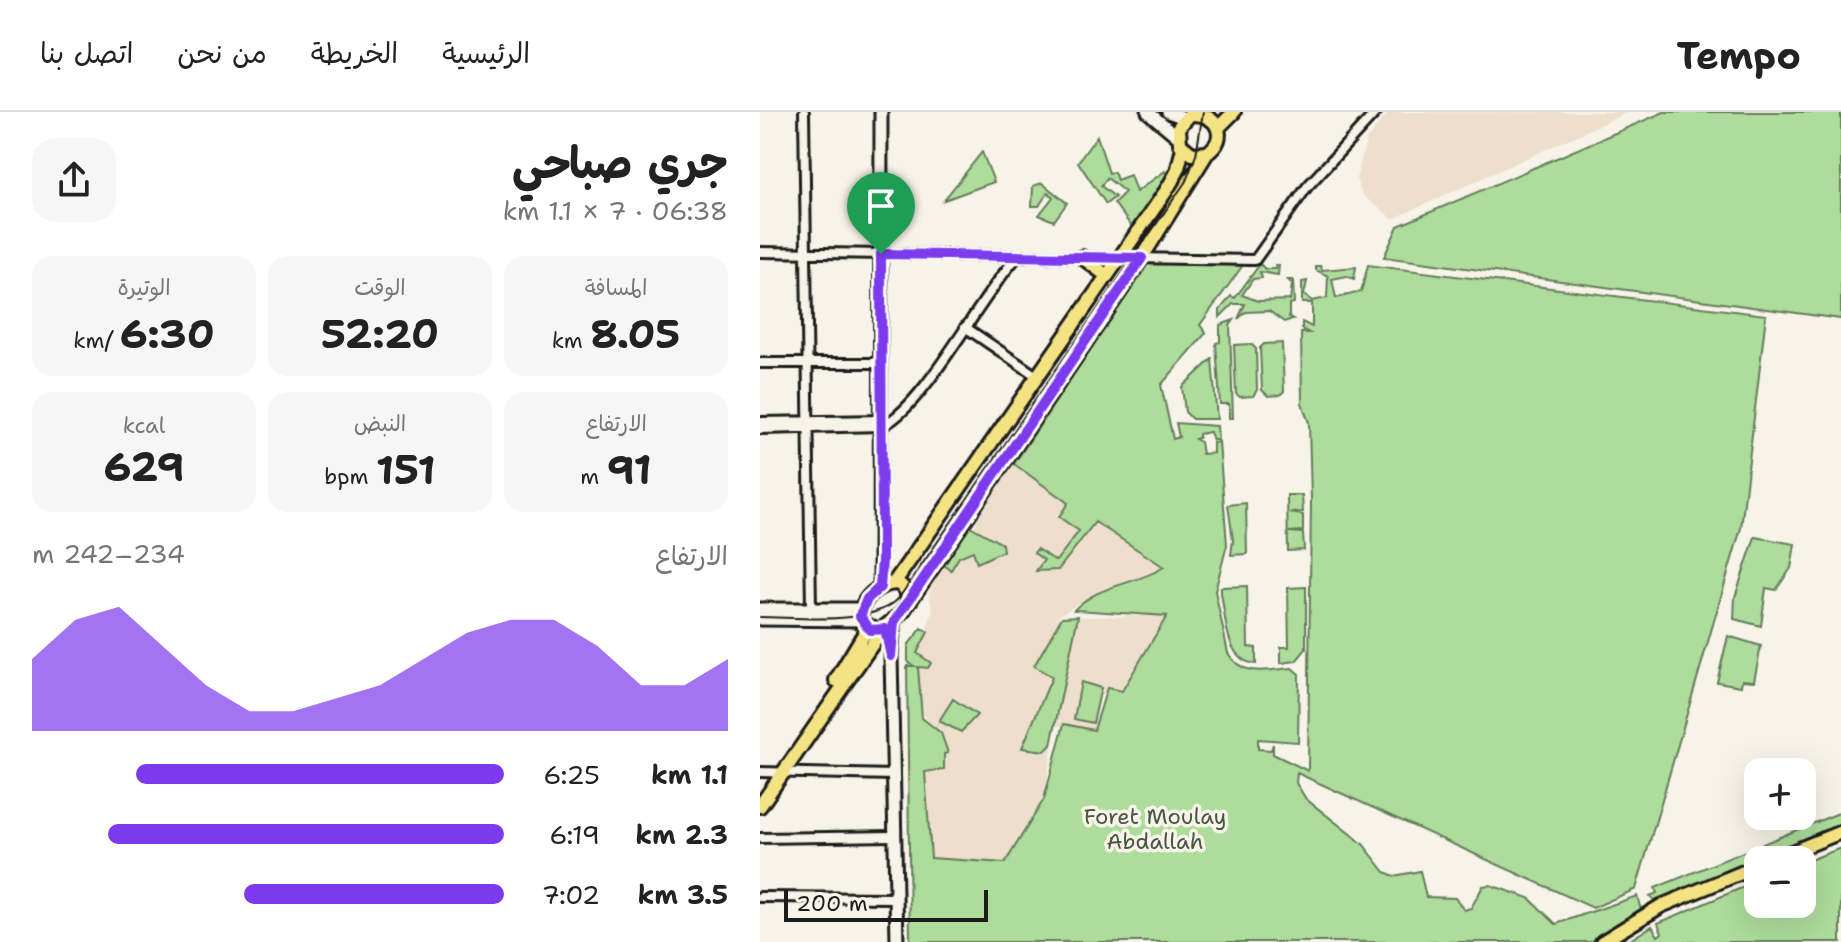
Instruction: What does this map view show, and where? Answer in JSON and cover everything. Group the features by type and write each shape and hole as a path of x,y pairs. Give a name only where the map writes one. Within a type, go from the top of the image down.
{"main road":[{"path":"760,806 772,772 908,600 1142,258 1207,153 1217,145 1219,127 1234,112"},
{"path":"760,791 863,619 1038,377 1171,184 1189,115 1207,115 1219,127"},
{"path":"1180,142 1196,155 1207,153"},
{"path":"1082,257 1107,276"},
{"path":"887,585 905,588 908,600"},
{"path":"863,619 887,627"},
{"path":"1806,846 1841,832"},
{"path":"1816,850 1841,840"},
{"path":"1602,942 1661,906 1744,872"},
{"path":"1615,942 1664,912 1744,879"}],"street":[{"path":"804,112 811,609"},
{"path":"881,112 880,363 885,422 882,561 887,585"},
{"path":"1148,112 1180,142"},
{"path":"1168,112 1189,115"},
{"path":"760,252 1255,260 1307,187 1376,112"},
{"path":"760,429 885,422 916,396 1018,256"},
{"path":"965,327 1038,377"},
{"path":"760,363 880,363"},
{"path":"760,422 808,425"},
{"path":"760,609 811,609 863,619"},
{"path":"760,619 863,619"},
{"path":"887,627 891,656 897,942"},
{"path":"772,772 894,775"},
{"path":"760,838 895,836"},
{"path":"760,897 896,898"}],"shaded area":[{"path":"1389,112 1628,112 1393,219 1363,196 1356,179 1367,139"},
{"path":"1014,464 1165,567 1082,601 1056,618 1168,615 1122,691 1100,695 1094,730 1056,726 1044,799 1005,863 931,859 924,759 941,733 929,724 921,708 914,666 916,653 933,612 929,593 936,577 970,526 975,527 978,516"}],"green space":[{"path":"1664,112 1841,112 1841,319 1384,257 1398,226"},
{"path":"1097,136 1109,173 1114,172 1117,180 1130,175 1136,192 1165,171 1168,178 1132,227 1114,203 1125,192 1107,178 1101,186 1115,197 1106,204 1078,162"},
{"path":"982,152 994,182 944,200"},
{"path":"1042,183 1067,203 1054,221 1039,215 1053,197 1048,192 1039,206 1032,206 1033,186"},
{"name":"Foret Moulay Abdallah","path":"1246,261 1200,325 1206,333 1161,385 1173,439 1179,437 1176,423 1217,426 1218,440 1213,440 1210,432 1199,434 1199,438 1195,439 1200,442 1202,454 1213,453 1213,443 1219,442 1227,545 1215,591 1228,653 1234,661 1248,669 1292,668 1299,674 1298,742 1258,739 1258,749 1271,750 1273,744 1273,754 1308,771 1311,499 1309,423 1302,403 1301,333 1309,333 1302,329 1302,322 1312,327 1312,303 1302,303 1302,282 1307,281 1304,295 1312,301 1327,298 1328,276 1316,270 1316,266 1321,266 1322,270 1356,267 1354,279 1347,276 1332,279 1336,298 1361,292 1368,265 1766,315 1741,528 1636,889 1593,908 1297,773 1296,783 1306,799 1363,844 1385,872 1394,876 1420,871 1426,897 1455,898 1464,910 1471,908 1483,886 1490,885 1529,898 1556,924 1637,896 1641,910 1591,942 910,942 907,666 914,666 908,662 908,645 922,628 928,632 917,653 931,663 928,668 918,667 922,718 941,733 948,753 944,754 944,769 925,772 931,858 1005,863 1044,799 1064,724 1094,730 1107,688 1122,691 1167,616 1074,610 1094,595 1164,567 1095,522 1058,570 1036,571 1044,560 1034,553 1037,549 1056,561 1079,531 1059,517 1068,503 1014,464 1149,262"},
{"path":"1260,264 1265,269 1276,269 1275,265 1279,265 1278,275 1260,272 1262,278 1253,279 1242,295 1258,301 1290,300 1292,284 1288,280 1293,280 1294,303 1289,304 1289,317 1293,319 1284,322 1269,311 1246,312 1238,319 1245,304 1233,304 1220,317 1220,310 1231,296 1235,298"},
{"path":"1234,320 1230,326 1233,418 1229,418 1229,404 1220,404 1216,343 1220,342 1220,325"},
{"path":"1282,343 1284,391 1280,395 1268,396 1262,390 1260,348 1264,344"},
{"path":"1251,344 1256,349 1257,390 1253,396 1240,397 1236,394 1234,345"},
{"path":"1212,359 1217,419 1192,419 1185,412 1182,387"},
{"path":"1287,495 1302,495 1303,512 1289,513 1303,515 1303,531 1289,532 1303,533 1304,550 1288,551"},
{"path":"1246,503 1247,554 1231,555 1233,540 1228,505"},
{"path":"970,526 1002,544 1003,551 977,563 973,551 959,557 951,570 944,565"},
{"path":"1755,537 1795,544 1791,568 1776,590 1766,588 1761,626 1734,619 1735,597"},
{"path":"1247,586 1248,647 1256,648 1256,664 1246,661 1233,647 1221,593 1221,587"},
{"path":"1306,587 1306,649 1296,661 1281,663 1281,647 1289,647 1288,588"},
{"path":"1078,616 1051,745 1045,751 1022,748 1052,677 1034,666 1062,617"},
{"path":"1728,636 1761,646 1754,681 1742,680 1741,686 1717,682"},
{"path":"1081,682 1101,688 1093,723 1074,719"},
{"path":"953,699 977,715 961,732 939,721"},
{"path":"1841,812 1841,825 1791,846 1758,846 1797,830 1816,830 1816,822"},
{"path":"1841,848 1841,942 1627,942 1652,926 1658,936 1662,933 1658,923 1744,887 1744,918 1816,918 1816,858"},
{"path":"1744,852 1744,865 1656,902 1650,896 1657,893 1655,888"}],"tram line":[{"path":"760,617 853,617 887,607 899,598 1186,181 1196,155 1203,112"}],"route":[{"path":"881,254 1142,258 894,622 891,656 885,629 870,630 864,626 860,616 867,599 880,587 882,561 881,254"}]}
